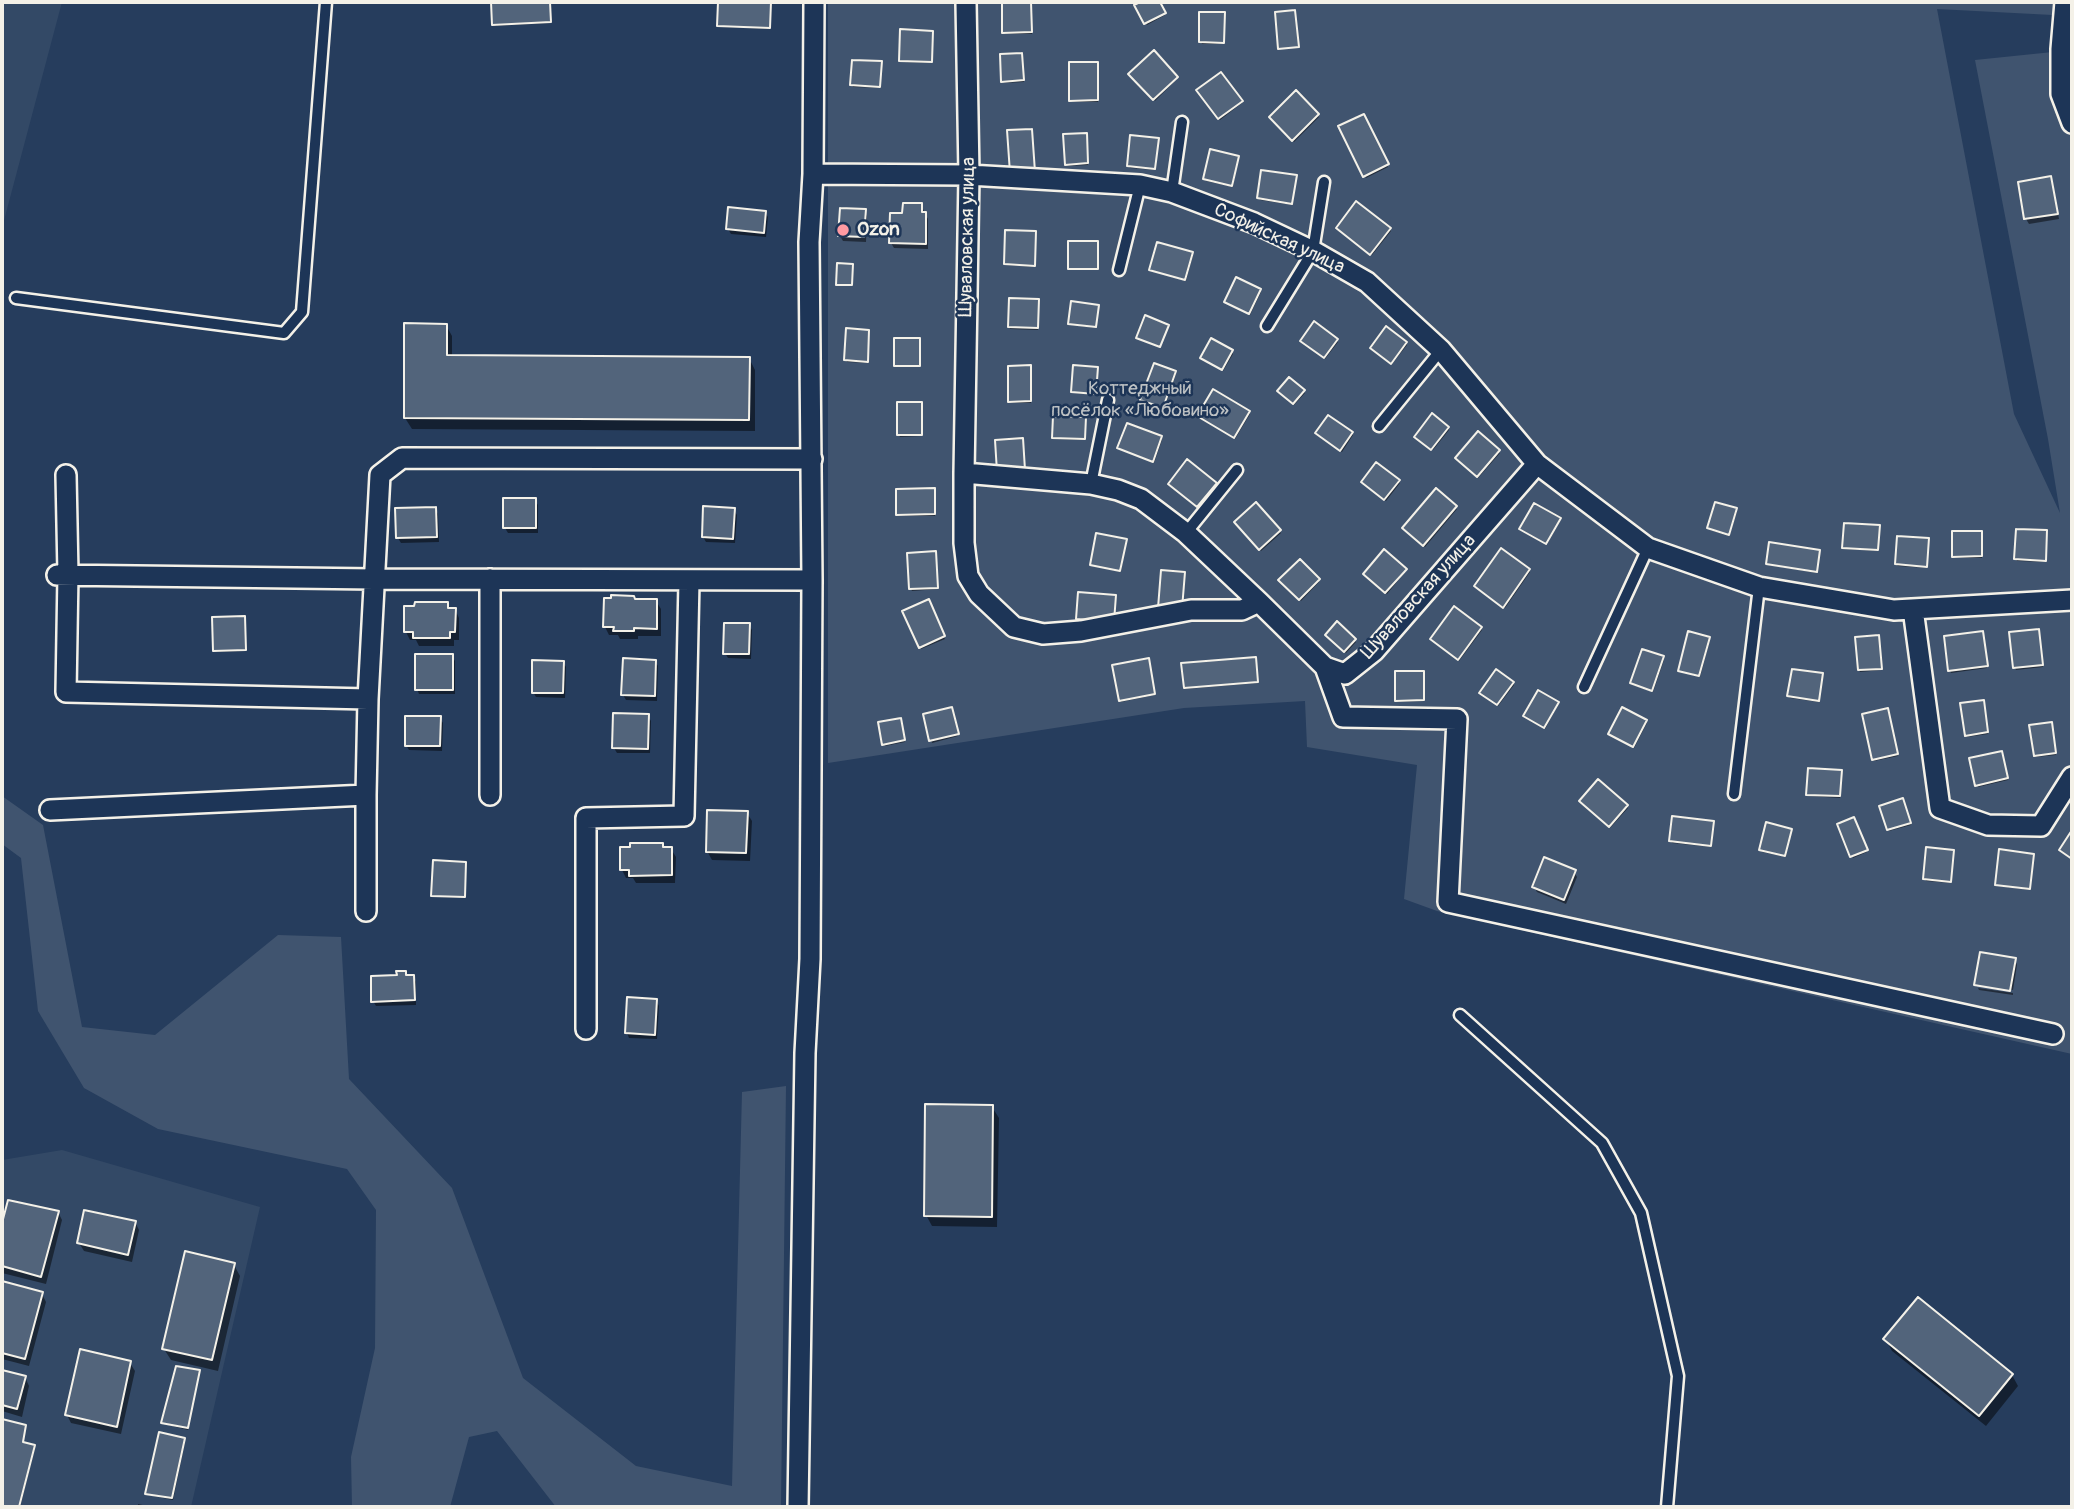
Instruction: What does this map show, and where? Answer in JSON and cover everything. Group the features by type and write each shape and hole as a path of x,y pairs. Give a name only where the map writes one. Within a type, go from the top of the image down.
{"street":[{"path":"798,1507 805,1053 810,959 812,459 809,242 813,174 814,2"},
{"name":"Шуваловская улица","path":"966,2 969,175 964,543 968,576 979,594 1014,627 1043,634 1081,631 1191,610 1241,610 1259,602"},
{"path":"2065,2 2061,94 2072,122"},
{"name":"Софийская улица","path":"813,174 969,175 1140,185 1172,192 1254,223 1313,251 1367,282 1441,350 1537,464 1648,548 1759,586 1894,610 2072,600"},
{"path":"366,911 368,699 380,475 402,458 812,459"},
{"name":"Шуваловская улица","path":"1325,667 1345,674 1374,651 1537,464"},
{"path":"964,473 1091,484 1141,499 1186,533 1325,667 1343,717 1457,719 1448,902 2053,1034"},
{"path":"66,475 63,575 66,692 368,699"},
{"path":"63,575 812,580"},
{"path":"490,579 490,795"},
{"path":"586,1029 586,818 684,816 689,581"},
{"path":"1913,609 1940,808 1988,825 2041,826 2072,777"},
{"path":"50,810 366,795"}],"lane":[{"path":"16,298 284,333 302,312 326,2"},
{"path":"1172,192 1182,122"},
{"path":"1267,326 1313,251 1324,182"},
{"path":"1119,270 1140,185"},
{"path":"1380,426 1441,350"},
{"path":"1091,484 1108,400"},
{"path":"1186,533 1237,470"},
{"path":"1584,687 1648,548"},
{"path":"1734,794 1759,586"},
{"path":"1460,1015 1602,1143 1641,1213 1678,1376 1667,1507"}],"shaded area":[{"path":"2,2 62,2 2,228"},
{"path":"62,1150 260,1207 191,1507 2,1507 2,1160"}],"green space":[{"name":"Коттеджный посёлок «Любовино»","path":"828,2 2072,2 2072,16 1937,9 2014,414 2060,513 1975,60 2072,50 2072,1054 1437,911 1404,899 1417,765 1307,747 1305,701 1184,708 828,763"},
{"path":"2,796 43,825 82,1027 155,1035 278,935 341,937 349,1079 452,1188 523,1378 636,1466 732,1486 742,1092 786,1086 781,1507 556,1507 497,1431 469,1437 450,1507 352,1507 351,1457 375,1348 376,1210 347,1169 158,1129 84,1088 38,1011 21,858 2,844"}],"building":[{"path":"491,2 550,2 551,22 492,25"},
{"path":"718,2 771,2 770,28 717,26"},
{"path":"1002,2 1031,2 1032,32 1002,33"},
{"path":"1140,2 1160,2 1166,13 1144,24 1134,5"},
{"path":"1295,10 1299,47 1278,49 1275,12"},
{"path":"1199,12 1225,12 1224,43 1199,42"},
{"path":"900,29 933,31 932,62 899,61"},
{"path":"1154,50 1178,77 1153,100 1128,74"},
{"path":"1022,53 1024,80 1001,82 1000,54"},
{"path":"852,60 882,61 880,87 850,85"},
{"path":"1069,62 1098,62 1098,100 1069,101"},
{"path":"1221,72 1243,101 1218,119 1196,90"},
{"path":"1296,90 1319,114 1292,141 1269,117"},
{"path":"1364,114 1389,164 1363,177 1338,126"},
{"path":"1032,129 1035,172 1010,173 1007,130"},
{"path":"1087,133 1088,163 1065,165 1063,134"},
{"path":"1130,135 1159,138 1155,169 1127,166"},
{"path":"1210,149 1239,156 1232,186 1203,179"},
{"path":"1261,170 1297,175 1292,204 1257,198"},
{"path":"2051,176 2058,214 2024,219 2018,182"},
{"path":"1356,201 1391,228 1370,255 1336,228"},
{"path":"903,203 922,203 922,212 926,212 926,244 889,243 890,213 902,213"},
{"path":"728,207 766,211 764,233 726,229"},
{"path":"840,208 866,209 864,237 838,236"},
{"path":"1005,230 1036,231 1035,266 1004,264"},
{"path":"1068,241 1098,241 1098,269 1068,269"},
{"path":"1157,242 1193,252 1185,280 1149,270"},
{"path":"837,263 853,264 852,285 836,285"},
{"path":"1236,277 1261,289 1249,314 1224,302"},
{"path":"1009,298 1039,299 1038,328 1008,327"},
{"path":"1071,301 1099,305 1096,327 1068,324"},
{"path":"1145,315 1169,325 1160,347 1136,338"},
{"path":"1314,321 1338,339 1324,358 1300,341"},
{"path":"404,323 447,324 447,355 750,357 749,420 404,418"},
{"path":"1386,326 1407,342 1391,364 1370,348"},
{"path":"846,328 869,330 868,362 844,360"},
{"path":"894,338 920,338 920,366 894,366"},
{"path":"1211,338 1233,350 1222,370 1200,358"},
{"path":"1154,363 1176,371 1163,408 1140,400"},
{"path":"1031,365 1031,401 1008,402 1008,366"},
{"path":"1073,365 1098,367 1096,394 1071,392"},
{"path":"1289,377 1305,390 1293,404 1277,391"},
{"path":"1213,389 1250,411 1234,438 1197,416"},
{"path":"897,402 922,402 922,435 897,435"},
{"path":"1432,413 1449,427 1431,450 1414,437"},
{"path":"1328,415 1353,432 1340,451 1315,433"},
{"path":"1053,416 1086,417 1085,439 1052,438"},
{"path":"1127,423 1162,436 1153,462 1117,448"},
{"path":"1478,431 1500,450 1477,477 1455,458"},
{"path":"1023,438 1025,470 997,472 995,440"},
{"path":"1187,459 1217,483 1197,507 1168,484"},
{"path":"1376,462 1400,480 1384,500 1361,482"},
{"path":"935,488 935,514 896,515 896,489"},
{"path":"1436,488 1457,506 1423,546 1402,528"},
{"path":"503,498 536,498 536,528 503,528"},
{"path":"1256,502 1281,530 1259,550 1234,522"},
{"path":"1715,502 1737,508 1729,535 1707,528"},
{"path":"1534,503 1561,518 1546,544 1519,529"},
{"path":"703,506 735,508 733,539 702,537"},
{"path":"436,507 437,537 396,538 395,508"},
{"path":"1844,523 1880,525 1878,550 1842,548"},
{"path":"2016,529 2047,530 2046,561 2014,559"},
{"path":"1952,531 1982,531 1982,556 1952,557"},
{"path":"1096,533 1127,539 1120,571 1090,565"},
{"path":"1897,536 1929,538 1927,567 1895,564"},
{"path":"1769,542 1820,550 1817,572 1766,564"},
{"path":"1501,548 1530,569 1503,608 1474,586"},
{"path":"1384,549 1407,569 1385,593 1363,574"},
{"path":"936,551 938,588 909,589 907,553"},
{"path":"1300,559 1320,579 1299,600 1278,580"},
{"path":"1161,570 1185,572 1182,609 1158,608"},
{"path":"1078,592 1116,595 1114,622 1076,619"},
{"path":"611,595 657,599 657,629 613,631 614,627 603,627 604,598 611,598"},
{"path":"929,599 945,636 919,648 902,611"},
{"path":"415,602 448,602 448,608 456,608 455,632 450,632 450,638 413,638 413,632 404,632 404,606 414,606"},
{"path":"1454,606 1482,627 1458,660 1430,639"},
{"path":"245,616 246,650 213,651 212,617"},
{"path":"1337,621 1356,639 1344,652 1325,635"},
{"path":"724,623 750,623 749,654 723,654"},
{"path":"2039,629 2043,665 2013,668 2009,632"},
{"path":"1688,631 1710,637 1699,676 1678,671"},
{"path":"1983,631 1988,666 1948,671 1944,636"},
{"path":"1879,635 1882,669 1858,670 1855,637"},
{"path":"1642,649 1664,656 1652,691 1630,683"},
{"path":"415,654 453,654 453,690 415,690"},
{"path":"1256,657 1258,682 1184,688 1181,663"},
{"path":"623,658 656,660 655,696 621,695"},
{"path":"1149,658 1155,694 1119,701 1112,665"},
{"path":"532,660 564,661 563,693 532,693"},
{"path":"1496,669 1514,682 1497,705 1479,693"},
{"path":"1792,669 1823,673 1819,701 1787,696"},
{"path":"1395,671 1424,671 1424,700 1395,701"},
{"path":"1538,690 1559,702 1544,728 1523,716"},
{"path":"1984,700 1988,732 1965,736 1960,703"},
{"path":"952,707 959,734 929,741 923,714"},
{"path":"1622,707 1647,720 1633,747 1608,734"},
{"path":"1888,708 1898,754 1872,760 1862,714"},
{"path":"613,713 649,714 648,749 612,748"},
{"path":"405,716 441,716 440,746 405,746"},
{"path":"901,718 905,740 882,745 878,722"},
{"path":"2052,722 2056,753 2034,756 2029,725"},
{"path":"2002,751 2008,778 1975,786 1969,758"},
{"path":"1808,768 1842,770 1840,796 1806,795"},
{"path":"1598,779 1628,805 1609,827 1579,801"},
{"path":"1903,798 1911,823 1887,830 1879,806"},
{"path":"707,810 748,811 746,853 706,852"},
{"path":"1672,816 1714,821 1711,846 1669,841"},
{"path":"1854,817 1868,850 1850,857 1837,824"},
{"path":"1766,822 1792,829 1785,856 1759,850"},
{"path":"2072,830 2072,859 2059,850"},
{"path":"630,843 663,843 663,847 672,847 672,875 629,876 629,870 620,870 620,847 630,847"},
{"path":"1926,847 1954,850 1951,882 1923,879"},
{"path":"1999,849 2034,854 2030,889 1995,885"},
{"path":"1544,857 1576,870 1564,900 1532,887"},
{"path":"433,860 466,862 465,897 431,896"},
{"path":"1980,952 2016,958 2010,991 1974,985"},
{"path":"396,971 406,971 406,975 414,975 415,1000 371,1002 371,976 397,975"},
{"path":"627,997 657,999 655,1035 625,1033"},
{"path":"925,1104 993,1105 992,1217 924,1216"},
{"path":"8,1200 59,1211 41,1277 2,1266 2,1223"},
{"path":"84,1210 136,1221 128,1255 77,1243"},
{"path":"185,1251 235,1263 212,1360 162,1349"},
{"path":"2,1281 43,1292 25,1359 2,1353"},
{"path":"1918,1297 2013,1374 1979,1416 1883,1339"},
{"path":"80,1349 131,1361 117,1427 65,1415"},
{"path":"176,1366 200,1370 188,1428 161,1423"},
{"path":"2,1370 26,1376 17,1409 2,1405"},
{"path":"2,1419 26,1425 23,1442 35,1445 19,1507 2,1507"},
{"path":"159,1432 185,1438 172,1498 145,1494"}],"place":[{"name":"Ozon","path":"843,230"}]}
